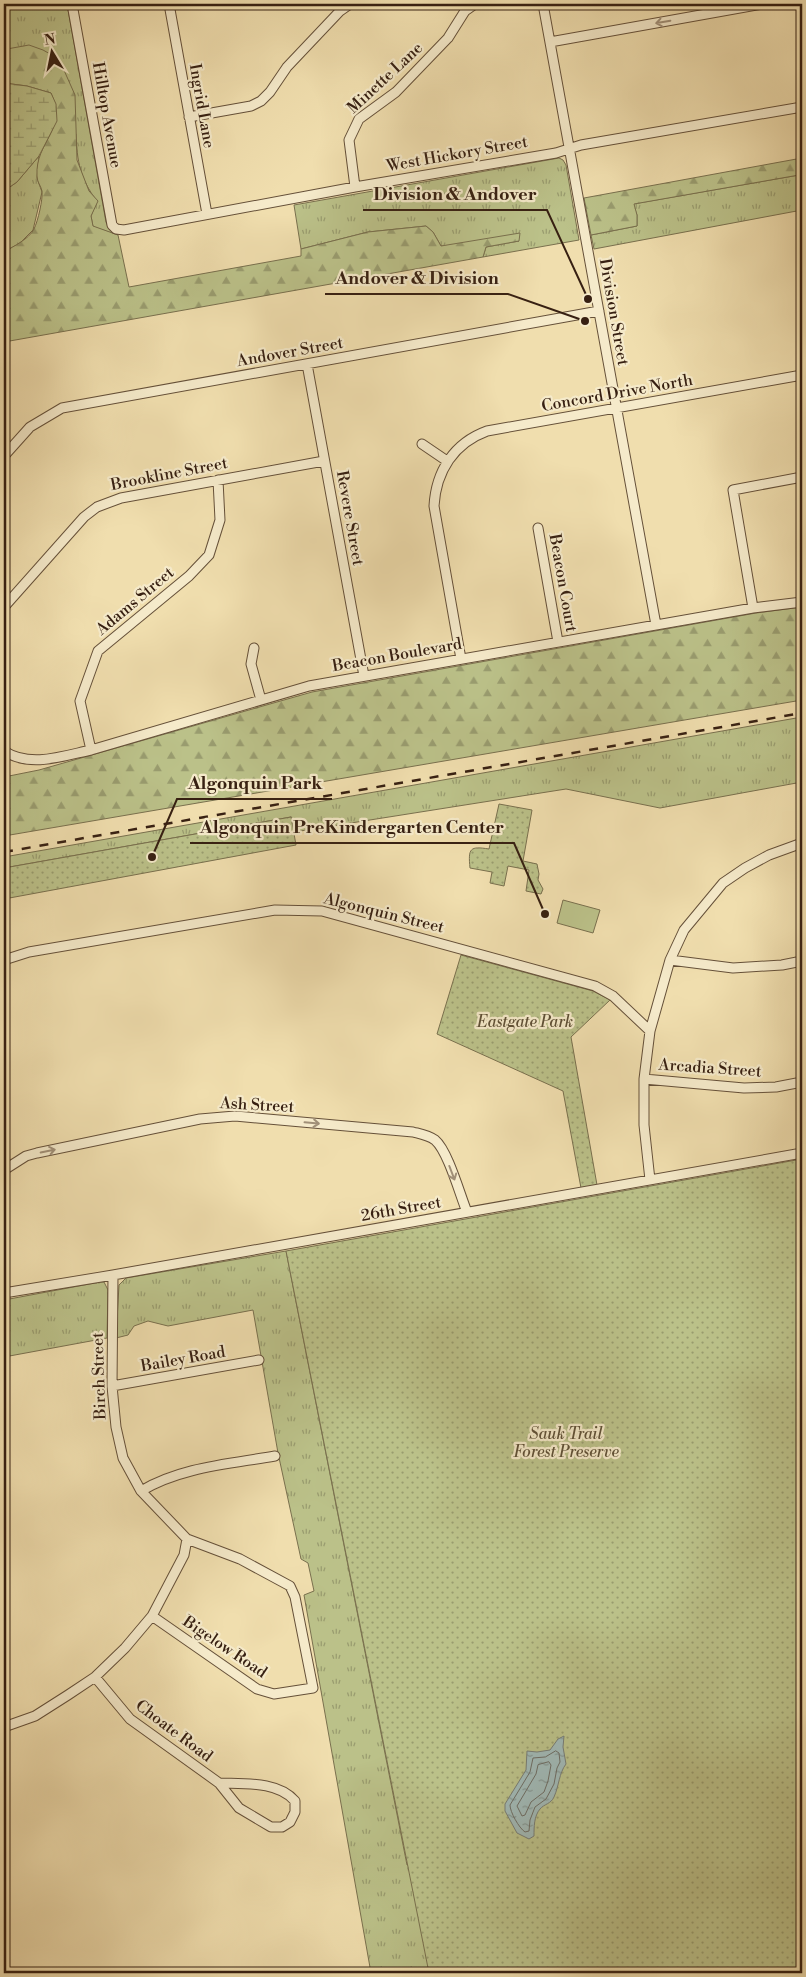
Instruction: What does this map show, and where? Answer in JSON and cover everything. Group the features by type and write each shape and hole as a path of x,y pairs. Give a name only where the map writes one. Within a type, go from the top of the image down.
{"street":[{"name":"Hilltop Avenue","path":"72,4 112,225 116,229"},
{"name":"Ingrid Lane","path":"169,4 207,214"},
{"path":"189,117 251,106 261,101 270,92 287,67 340,11 350,4"},
{"name":"Minette Lane","path":"356,187 349,140 359,119 396,92 448,38 465,11 475,4"},
{"name":"Division Street","path":"544,4 656,625"},
{"path":"550,42 762,4"},
{"name":"West Hickory Street","path":"116,229 124,230 569,149 581,145 802,107"},
{"name":"Andover Street","path":"4,456 30,427 62,408 599,311"},
{"name":"Revere Street","path":"307,364 364,676"},
{"name":"Concord Drive North","path":"447,461 462,445 488,432 802,375"},
{"path":"422,444 447,461 436,484 434,506 462,659"},
{"name":"Brookline Street","path":"4,607 84,517 97,507 121,498 324,461"},
{"path":"753,608 733,490 802,478"},
{"name":"Adams Street","path":"91,750 80,701 98,651 189,576 209,555 220,520 218,480"},
{"name":"Beacon Court","path":"538,528 558,642"},
{"name":"Beacon Boulevard","path":"4,751 23,759 37,761 91,750 309,686 753,608 802,602"},
{"path":"254,648 252,664 261,700"},
{"path":"650,1180 644,1125 644,1079 650,1031 670,960 684,930 723,883 769,855 802,843"},
{"name":"Algonquin Street","path":"4,960 30,952 275,910 322,911 595,986 613,996 650,1031"},
{"path":"670,960 733,968 782,965 802,961"},
{"name":"Arcadia Street","path":"644,1079 744,1088 776,1087 802,1082"},
{"name":"Ash Street","path":"4,1170 26,1156 37,1153 215,1117 235,1116 413,1132 426,1135 436,1141 443,1150 467,1212"},
{"name":"26th Street","path":"4,1292 113,1275 802,1153"},
{"name":"Birch Street","path":"113,1275 112,1386 116,1426 123,1458 141,1491 187,1539"},
{"name":"Bailey Road","path":"112,1386 259,1360"},
{"path":"141,1491 156,1482 180,1474 275,1456"},
{"path":"4,1728 35,1716 94,1677 125,1648 152,1616 184,1555 187,1539"},
{"name":"Bigelow Road","path":"152,1616 257,1689 274,1694 313,1688 295,1597 290,1586 240,1559 187,1539"},
{"name":"Choate Road","path":"94,1677 130,1719 219,1783 239,1808 271,1827 282,1827 290,1822 295,1812 296,1801 289,1794 279,1789 251,1784 219,1783"}],"green space":[{"path":"4,4 67,4 106,222 110,230 118,235 93,227 91,216 97,201 91,193 80,169 76,134 4,56"},
{"path":"29,45 59,59 75,95 77,160 89,191 98,201 91,216 93,226 118,235 129,287 301,256 301,249 368,232 426,226 433,232 441,246 520,233 519,241 486,247 483,257 4,342 4,252 25,239 32,233 36,225 42,195 37,178 38,164 54,127 56,117 51,93 27,86 4,83 4,56 7,49"},
{"path":"4,83 27,86 51,93 56,104 57,121 39,156 17,182 4,191"},
{"path":"39,156 37,178 42,192 33,230 20,243 4,252 4,191 17,182"},
{"path":"559,158 566,165 579,240 483,257 486,247 519,241 441,246 433,232 426,226 368,232 301,249 294,205"},
{"path":"802,158 802,177 799,175 634,204 637,226 591,235 584,198"},
{"path":"799,175 802,177 802,210 594,249 591,235 637,226 637,215 633,204"},
{"path":"802,607 802,700 4,836 4,777 39,770 312,692 756,613"},
{"path":"802,717 802,782 660,808 566,789 294,832 291,817 4,868 4,857"},
{"path":"499,804 532,810 523,861 537,864 538,880 543,889 541,894 526,891 529,870 508,866 504,886 490,883 492,872 470,868 469,856 474,848 489,849"},
{"path":"291,817 296,845 4,899 4,868"},
{"path":"563,900 600,910 593,933 557,923"},
{"name":"Eastgate Park","path":"461,955 593,991 610,1000 571,1037 597,1185 581,1188 563,1091 437,1034"},
{"name":"Sauk Trail Forest Preserve","path":"802,1159 802,1973 429,1973 286,1251"},
{"path":"286,1251 407,1865 418,1867 445,1973 425,1973 424,1968 394,1973 371,1973 304,1595 314,1591 308,1563 301,1559 278,1453 253,1310 168,1326 148,1321 134,1326 128,1335 116,1338 119,1285 126,1278"},
{"path":"104,1282 108,1290 107,1338 4,1357 4,1300"}],"water":[{"path":"564,1736 563,1747 566,1764 553,1799 538,1812 534,1836 529,1839 517,1833 505,1811 505,1804 526,1770 527,1751 550,1750 558,1739"}],"railway":[{"path":"4,852 802,713"}],"place":[{"name":"Division & Andover","path":"588,299"},
{"name":"Andover & Division","path":"585,321"},
{"name":"Algonquin Park","path":"152,857"},
{"name":"Algonquin PreKindergarten Center","path":"545,914"}]}
